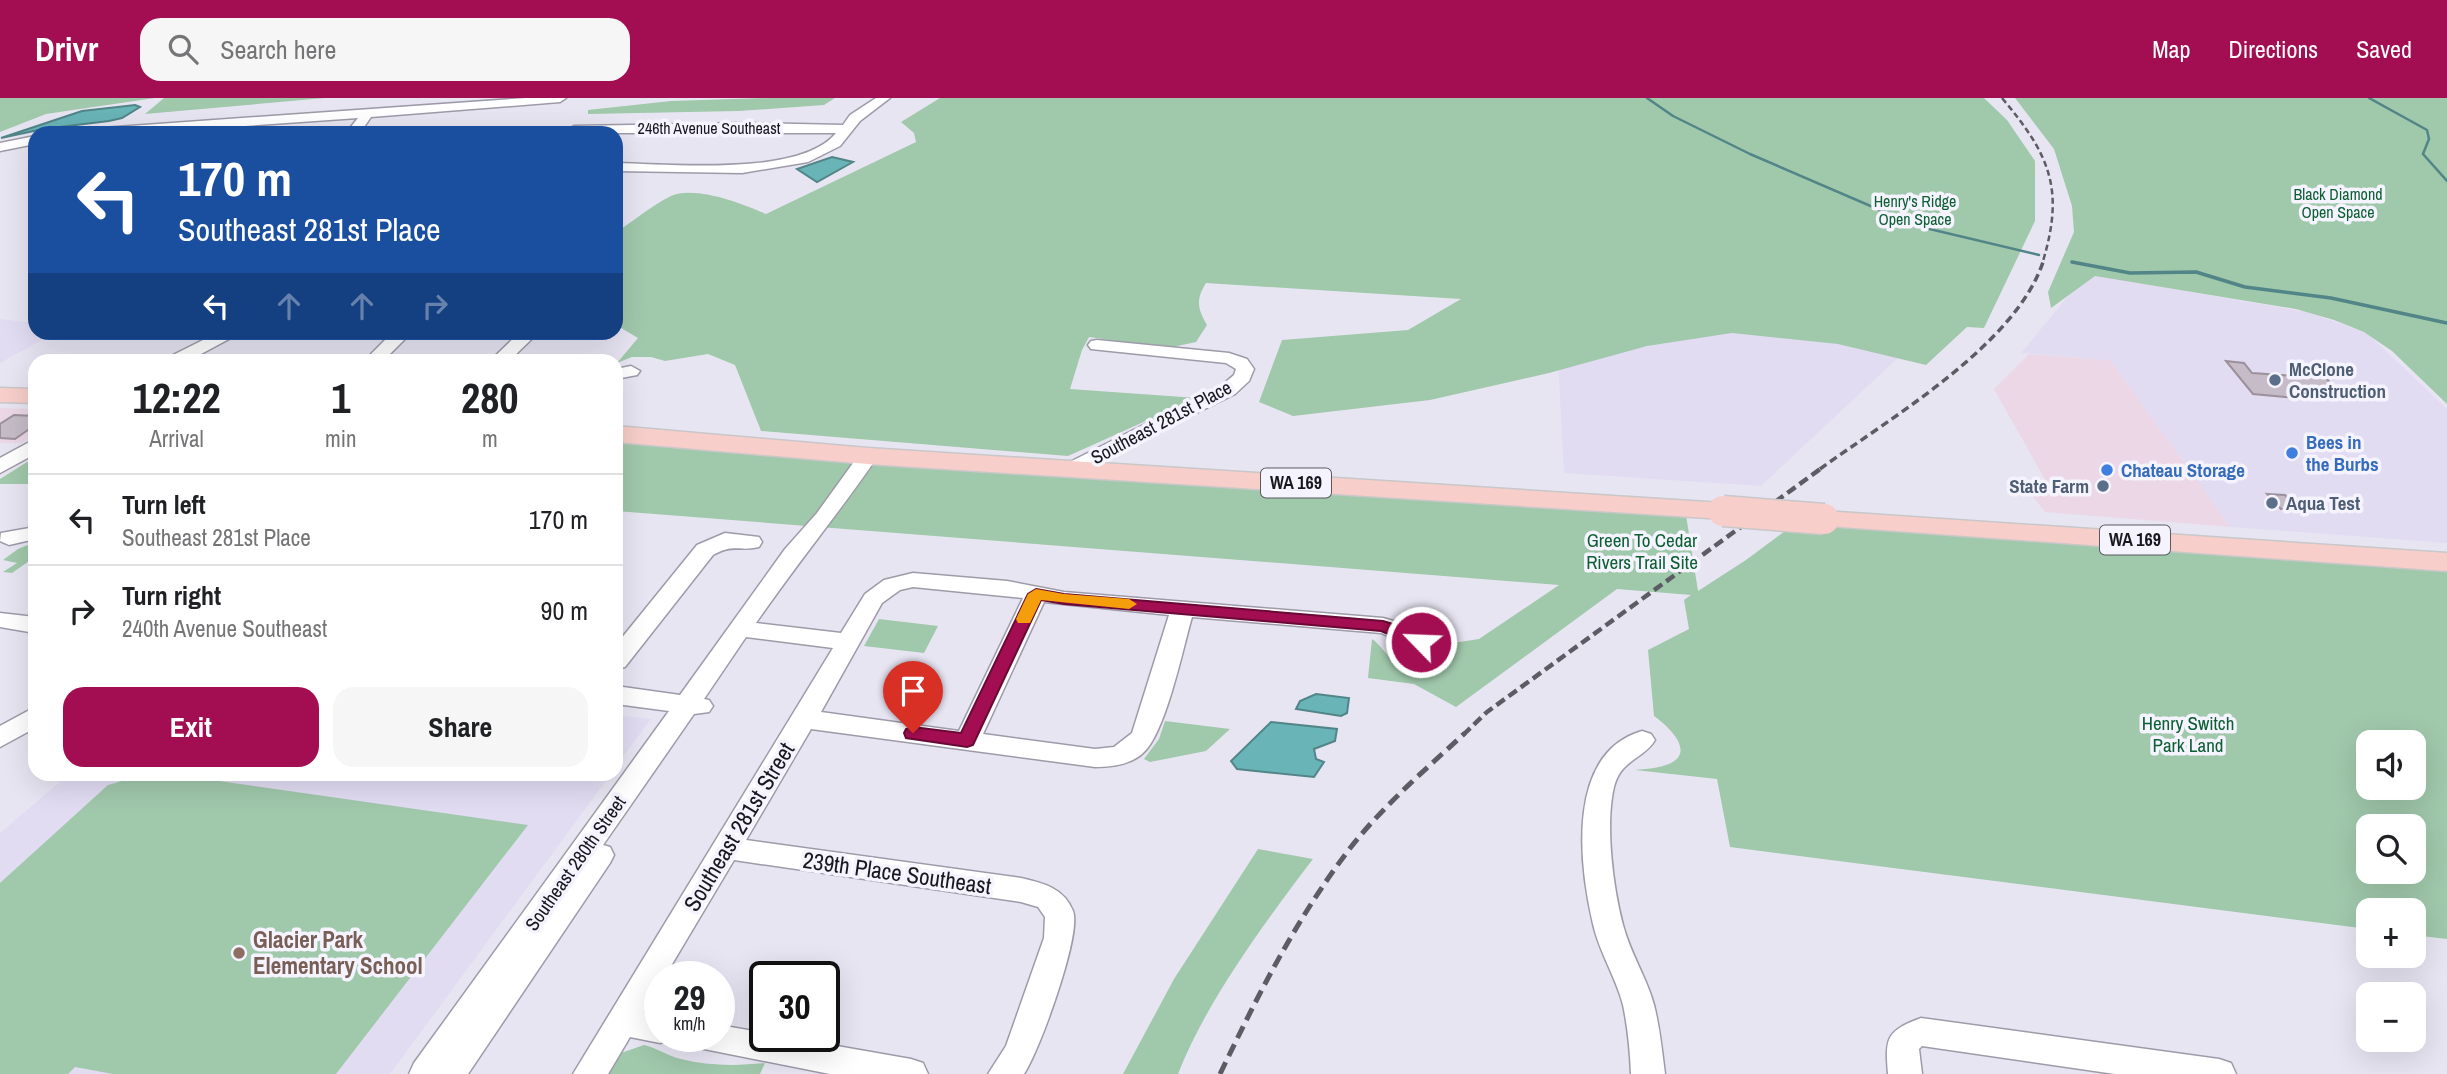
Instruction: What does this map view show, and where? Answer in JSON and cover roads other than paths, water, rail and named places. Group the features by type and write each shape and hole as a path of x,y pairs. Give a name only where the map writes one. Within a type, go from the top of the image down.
{"main road":[{"path":"0,395 28,397"},
{"name":"WA 169","path":"623,435 869,456 1723,511 2447,562"}],"street":[{"path":"208,126 560,98"},
{"path":"623,170 742,169 803,159 835,143 855,118 884,98"},
{"path":"358,126 369,112"},
{"name":"246th Avenue Southeast","path":"623,128 845,129"},
{"path":"0,147 28,141"},
{"path":"191,354 218,340"},
{"path":"192,354 227,340"},
{"path":"384,354 384,348 394,340"},
{"path":"507,354 522,340"},
{"name":"Southeast 281st Place","path":"1071,469 1228,390 1243,377 1245,369 1233,359 1213,355 1097,345"},
{"path":"0,467 28,449"},
{"name":"Southeast 280th Street","path":"449,1074 695,705 751,624 809,552 825,518 869,456"},
{"path":"9,538 28,534"},
{"path":"623,652 705,550 725,540 751,542"},
{"name":"Southeast 281st Street","path":"590,1074 804,719 873,599 892,585 913,580 995,586 1036,594"},
{"path":"967,740 1036,594 1064,599 1383,626 1408,634 1421,642"},
{"path":"804,719 1095,758 1116,757 1126,753 1144,735 1183,608"},
{"path":"0,620 28,624"},
{"path":"751,624 853,636"},
{"path":"623,696 695,705"},
{"name":"Southeast 280th Street","path":"426,1074 695,705"},
{"path":"0,738 28,720"},
{"path":"1642,740 1618,755 1601,786 1596,851 1608,926 1638,1003 1645,1037 1648,1074"},
{"name":"239th Place Southeast","path":"727,848 1030,891 1049,899 1059,912 1062,925 1059,938 1020,1054 1005,1074"},
{"path":"622,1022 644,1026"},
{"path":"1905,1074 1902,1045 1909,1037 1922,1032 2219,1074"},
{"path":"735,1043 872,1071 911,1074"}],"water":[{"path":"135,105 140,107 122,118 109,121 68,126 37,126 82,111"},
{"path":"28,129 28,132 1,138"},
{"path":"832,157 853,162 817,182 797,169"},
{"path":"1316,694 1349,698 1347,713 1341,716 1296,709 1300,701"},
{"path":"1271,722 1337,729 1335,741 1314,749 1316,759 1324,762 1314,777 1237,769 1231,761"}],"waterway":[{"path":"1647,98 1673,116 1750,154 1917,226 2039,255"},
{"path":"2369,98 2427,130 2429,139 2423,154 2447,181"},
{"path":"2072,262 2130,273 2196,272 2245,287 2331,298 2447,323"}],"railway":[{"path":"2002,98 2031,137 2048,173 2052,213 2043,261"},
{"path":"1820,469 1915,403 1980,349 2008,320 2030,290 2044,259"},
{"path":"1463,735 1487,712 1823,467"},
{"path":"1220,1074 1280,957 1331,874 1377,817 1465,733"}],"place":[{"name":"McClone Construction","path":"2275,380"},
{"name":"Bees in the Burbs","path":"2292,453"},
{"name":"Chateau Storage","path":"2107,470"},
{"name":"State Farm","path":"2103,486"},
{"name":"Aqua Test","path":"2272,503"},
{"name":"Glacier Park Elementary School","path":"239,953"}],"park label":[{"name":"Black Diamond Open Space","path":"2338,203"},
{"name":"Henry's Ridge Open Space","path":"1915,210"},
{"name":"Green To Cedar Rivers Trail Site","path":"1642,551"},
{"name":"Henry Switch Park Land","path":"2188,734"}]}
